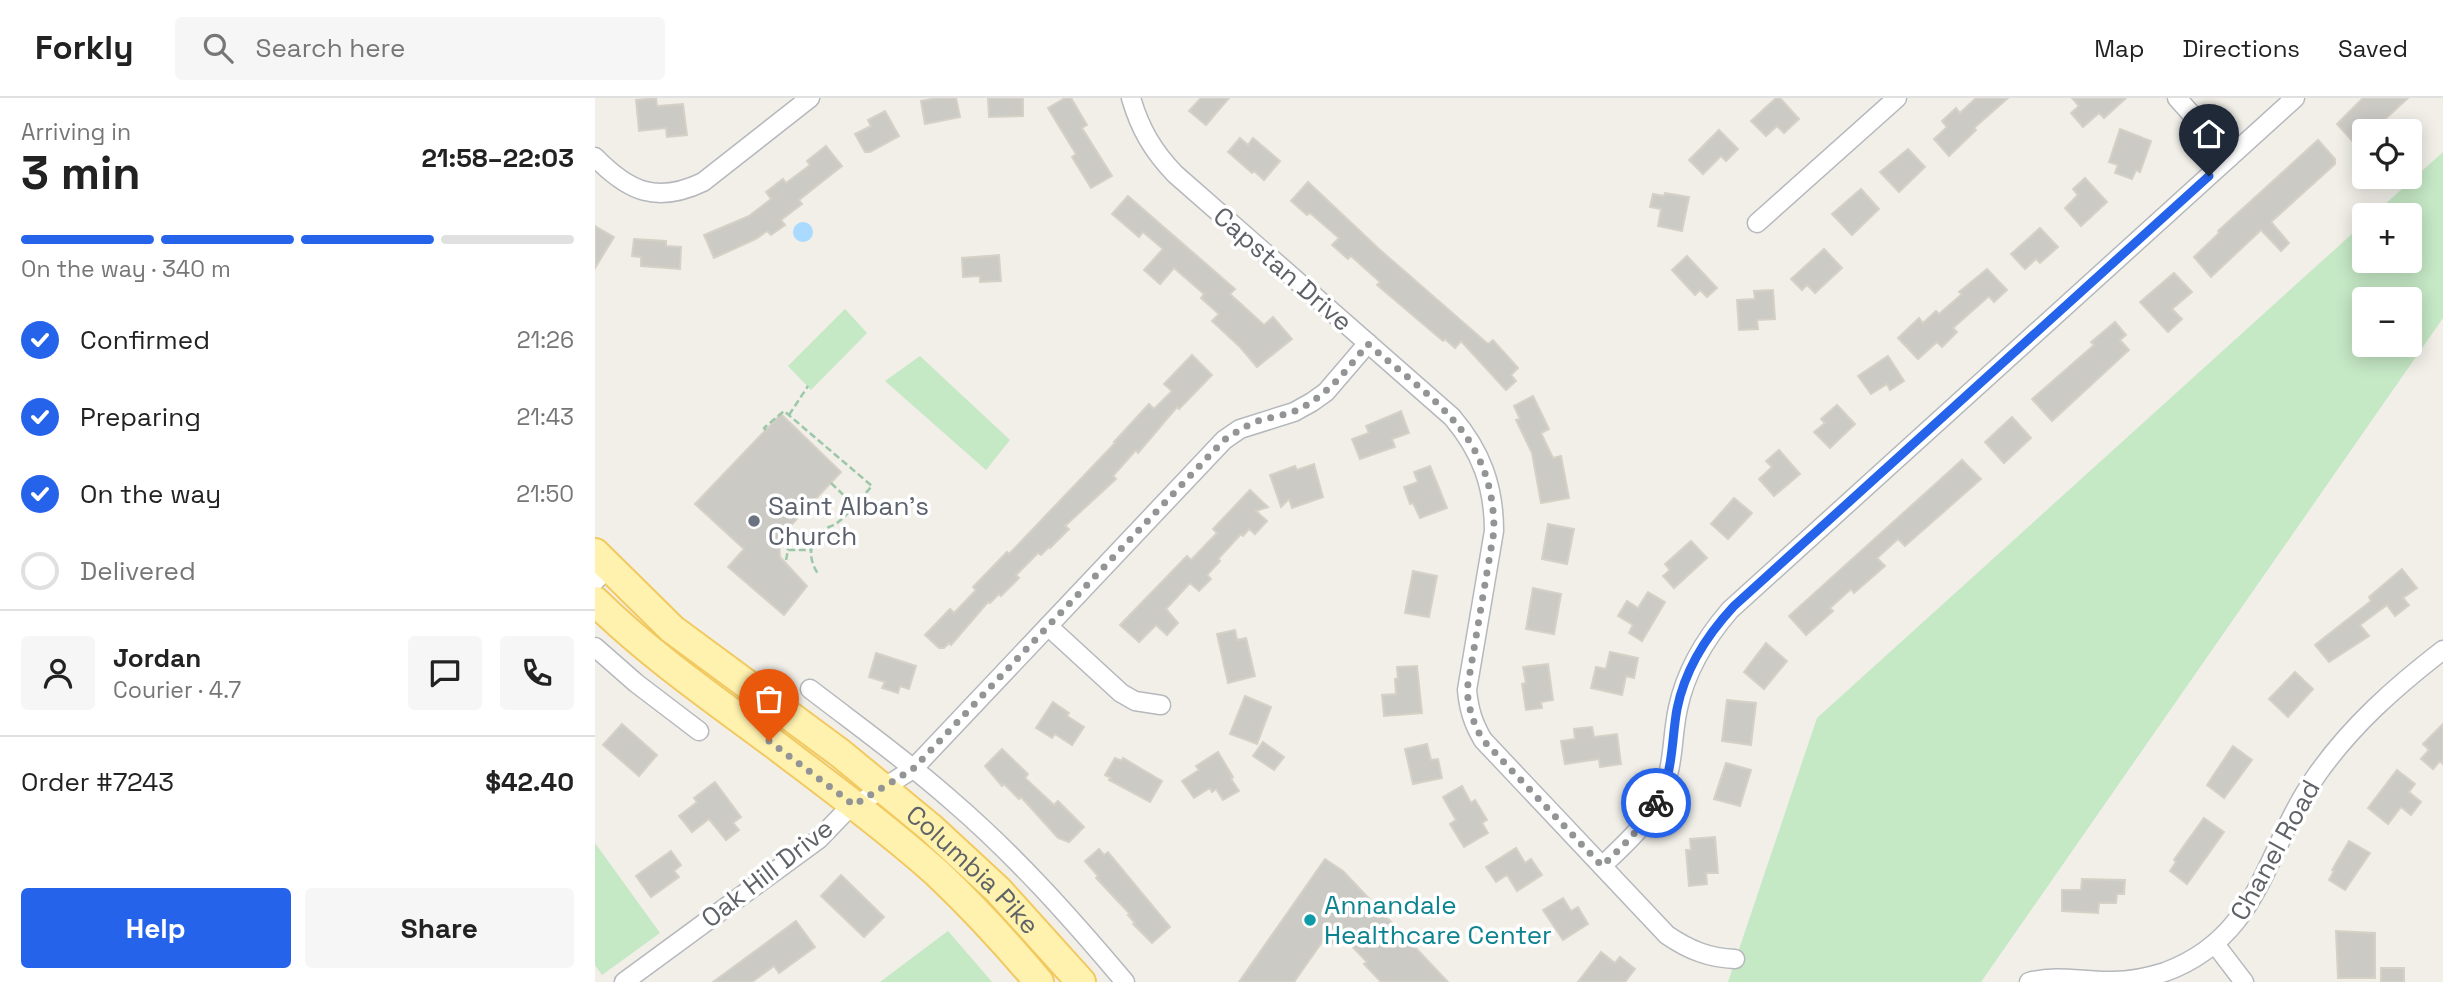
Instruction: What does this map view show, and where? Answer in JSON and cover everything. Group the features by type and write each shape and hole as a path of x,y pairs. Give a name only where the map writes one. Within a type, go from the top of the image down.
{"main road":[{"name":"Columbia Pike","path":"599,567 672,629 840,753 931,828 989,881 1081,982"},
{"name":"Columbia Pike","path":"595,601 686,680 854,805 912,852 963,899 1039,982"}],"street":[{"path":"595,157 617,179 632,188 668,194 687,190 703,182 810,98"},
{"name":"Capstan Drive","path":"1131,98 1137,120 1160,159 1452,417 1476,451 1490,484 1494,507 1494,531 1467,690 1468,708 1483,740 1667,935 1684,947 1703,955 1735,959"},
{"path":"1757,223 1897,98"},
{"path":"2177,98 2230,157"},
{"path":"1602,866 1646,820 1660,797 1672,762 1678,708 1685,681 1712,631 1730,610 2295,98"},
{"name":"Oak Hill Drive","path":"624,982 808,848 854,805 913,769 1224,440 1240,429 1294,412 1312,402 1326,392 1368,344"},
{"path":"1048,626 1121,693 1135,701 1161,705"},
{"path":"595,647 699,731"},
{"name":"Chanel Road","path":"2029,982 2045,978 2112,981 2138,979 2165,972 2215,944 2238,922 2251,903 2293,814 2335,749 2359,721 2399,684 2443,650"},
{"path":"810,689 953,802 1012,856 1125,982"},
{"path":"2215,944 2243,982"}],"path":[{"path":"789,415 808,386"},
{"path":"766,430 764,428 778,413 784,411 872,486 836,524 825,528 814,539 810,550 812,564 818,574"},
{"path":"831,483 854,505"},
{"path":"784,538 788,550 786,560"},
{"path":"788,550 810,550"}],"green space":[{"path":"2443,152 2443,318 2422,348 2422,287 2352,287 2352,357 2416,357 1981,982 1728,982 1817,718 2352,234 2352,273 2422,273 2422,203 2386,203 2402,189 2422,189 2422,171"},
{"path":"845,309 867,333 811,390 788,366"},
{"path":"920,356 1010,440 986,470 885,381"},
{"path":"595,843 660,933 602,975 595,965"},
{"path":"948,931 992,982 880,982"}],"water":[{"path":"803,222 810,225 813,232 810,239 803,242 796,239 793,232 796,225"}],"building":[{"path":"656,98 657,106 683,104 687,135 667,137 666,128 639,131 636,100"},
{"path":"956,98 960,117 925,124 921,101"},
{"path":"988,98 1023,98 1023,116 989,117"},
{"path":"1065,98 1071,98 1087,125 1082,128 1112,176 1091,188 1072,157 1076,154 1048,108"},
{"path":"1201,98 1229,98 1206,125 1189,111"},
{"path":"1776,98 1780,98 1799,119 1784,133 1777,126 1766,136 1751,121"},
{"path":"1976,98 2008,98 1974,128 1976,130 1949,156 1934,139 1947,127 1942,121 1956,108 1960,113"},
{"path":"2072,98 2126,98 2104,118 2099,113 2083,127 2071,113 2079,106"},
{"path":"2363,98 2408,98 2385,119 2352,119 2352,141 2337,124"},
{"path":"885,111 899,136 870,152 865,152 855,134 871,126 868,120"},
{"path":"2120,129 2151,141 2140,172 2136,170 2132,179 2115,173 2118,165 2109,162"},
{"path":"1719,130 1738,149 1726,161 1721,156 1703,174 1689,160"},
{"path":"1240,138 1248,145 1253,138 1280,161 1264,180 1228,152"},
{"path":"2318,140 2335,159 2335,164 2271,222 2289,243 2281,251 2261,230 2211,277 2194,257 2218,231"},
{"path":"826,146 842,166 799,200 802,204 781,220 785,225 771,235 767,231 756,239 714,258 704,235 749,216 771,199 766,192 783,179 786,183 810,165 807,161"},
{"path":"1908,149 1925,167 1899,192 1880,172"},
{"path":"2085,178 2107,202 2081,226 2065,208 2078,195 2073,189"},
{"path":"1308,182 1379,249 1488,344 1493,340 1518,368 1511,375 1516,381 1506,390 1461,341 1455,348 1445,339 1443,341 1377,285 1380,282 1351,256 1348,259 1332,245 1339,238 1291,201"},
{"path":"1861,189 1879,209 1852,235 1832,214"},
{"path":"1665,193 1689,197 1682,231 1658,226 1661,209 1650,207 1653,194 1664,196"},
{"path":"1128,196 1235,289 1230,294 1264,325 1273,317 1292,339 1257,367 1212,321 1219,314 1201,298 1204,294 1174,268 1160,284 1144,270 1163,249 1143,232 1139,237 1112,214"},
{"path":"595,226 614,237 595,268"},
{"path":"2040,228 2058,247 2040,263 2036,259 2025,269 2011,254"},
{"path":"634,239 666,241 666,246 681,247 680,269 641,266 641,257 632,256"},
{"path":"1824,249 1842,268 1815,293 1807,285 1802,290 1791,279"},
{"path":"999,255 1001,281 980,282 980,276 963,277 962,258"},
{"path":"1687,256 1717,288 1707,297 1700,290 1695,295 1672,270"},
{"path":"1987,269 2007,290 1994,302 1989,296 1953,328 1957,332 1942,347 1937,342 1918,359 1898,338 1919,318 1923,323 1936,311 1939,314 1962,294 1959,292"},
{"path":"2174,273 2192,292 2172,309 2182,319 2168,332 2140,302"},
{"path":"1773,290 1775,319 1757,320 1758,329 1739,330 1737,300 1755,299 1754,291"},
{"path":"2115,322 2126,335 2120,340 2129,350 2052,421 2032,399 2094,345 2091,342"},
{"path":"1192,355 1212,375 1179,409 1177,407 1138,453 1136,450 1113,476 1116,479 1065,526 1069,529 1050,548 1041,555 1038,553 1016,575 1019,578 1001,596 999,594 988,602 951,645 949,643 944,648 939,648 925,635 950,609 954,613 976,590 973,587 1007,552 1009,554 1149,404 1154,409 1172,391 1164,384"},
{"path":"1888,356 1904,381 1890,390 1887,384 1871,394 1858,376"},
{"path":"1533,396 1549,429 1541,433 1553,458 1561,456 1569,498 1541,503 1532,453 1516,420 1520,419 1514,406"},
{"path":"1837,405 1855,424 1830,448 1814,432 1825,423 1821,419"},
{"path":"1401,411 1409,433 1392,439 1395,447 1360,459 1352,439 1369,433 1366,426"},
{"name":"Saint Alban's Church","path":"781,414 841,472 779,538 780,557 807,586 784,615 728,567 744,549 695,504"},
{"path":"2012,417 2031,438 2004,463 1985,442"},
{"path":"1779,450 1800,474 1774,496 1759,479 1772,467 1766,461"},
{"path":"1962,460 1981,479 1905,546 1898,539 1877,558 1885,566 1854,593 1851,589 1830,608 1833,611 1806,635 1789,616"},
{"path":"1314,464 1323,497 1292,508 1289,499 1281,507 1270,475 1295,466 1297,470"},
{"path":"1430,466 1447,508 1420,518 1413,503 1410,504 1404,487 1418,482 1414,472"},
{"path":"1250,490 1268,507 1256,511 1267,521 1255,534 1249,529 1243,536 1241,534 1218,559 1220,561 1207,575 1211,579 1199,591 1190,583 1166,609 1178,623 1167,635 1156,625 1139,642 1120,625 1187,556 1191,560 1217,533 1213,529"},
{"path":"1734,498 1752,513 1728,539 1711,524"},
{"path":"1548,524 1574,529 1567,564 1542,559"},
{"path":"1691,541 1707,558 1674,588 1663,576 1670,570 1665,564"},
{"path":"2402,569 2417,588 2403,598 2409,605 2395,616 2387,605 2360,625 2369,636 2329,662 2315,645 2371,601 2369,597"},
{"path":"1413,571 1437,576 1429,617 1405,613"},
{"path":"1533,588 1561,594 1554,634 1526,629"},
{"path":"1648,592 1665,602 1642,641 1629,633 1633,625 1618,616 1627,601 1638,608"},
{"path":"1235,630 1237,640 1246,638 1255,676 1228,683 1217,634"},
{"path":"1766,643 1787,661 1764,689 1744,672"},
{"path":"1610,652 1638,658 1634,678 1626,676 1622,695 1591,688 1596,667 1606,669"},
{"path":"876,653 916,666 909,689 900,686 898,693 882,688 885,682 869,677"},
{"path":"1548,664 1553,700 1541,702 1542,708 1526,710 1522,684 1526,683 1523,667"},
{"path":"1417,666 1422,713 1384,716 1382,695 1396,694 1397,667"},
{"path":"2295,672 2313,689 2288,717 2269,699"},
{"path":"1245,696 1271,707 1257,744 1230,734"},
{"path":"1727,700 1756,703 1751,745 1722,741"},
{"path":"1053,702 1069,713 1067,716 1084,727 1072,745 1055,734 1052,738 1036,728"},
{"path":"622,724 657,755 639,776 603,745"},
{"path":"2443,724 2443,764 2440,761 2433,769 2421,759 2429,750 2423,744"},
{"path":"1592,727 1594,737 1617,734 1621,764 1600,767 1599,759 1565,764 1561,741 1575,739 1574,729"},
{"path":"1263,742 1284,757 1274,770 1253,756"},
{"path":"1427,744 1431,760 1438,759 1442,778 1413,784 1405,749"},
{"path":"2233,746 2252,760 2224,798 2207,785"},
{"path":"1002,749 1028,774 1025,778 1054,805 1058,801 1084,827 1069,842 1058,838 1021,797 1019,799 1004,784 1002,786 985,766"},
{"path":"1218,752 1239,791 1223,800 1216,789 1212,792 1210,788 1194,798 1182,781 1199,770 1196,766"},
{"path":"1115,758 1122,761 1123,758 1162,781 1150,802 1109,780 1111,778 1105,775"},
{"path":"1726,763 1751,770 1740,806 1714,799"},
{"path":"2397,770 2415,784 2409,792 2421,802 2411,815 2401,807 2388,824 2368,808"},
{"path":"715,782 741,817 733,823 739,830 726,840 709,819 692,832 679,816 697,802 694,798"},
{"path":"1462,786 1471,803 1475,800 1487,820 1482,823 1488,833 1464,847 1450,824 1456,820 1443,797"},
{"path":"2204,818 2224,832 2187,884 2170,871 2176,862 2174,860"},
{"path":"1715,837 1718,873 1706,873 1707,884 1689,886 1686,850 1691,850 1690,839"},
{"path":"2349,841 2370,853 2345,890 2329,880"},
{"path":"1516,848 1525,863 1531,859 1542,875 1517,891 1507,875 1496,882 1486,867"},
{"path":"1099,849 1104,855 1108,852 1170,927 1152,943 1133,924 1135,923 1128,915 1130,914 1096,878 1098,876 1085,861"},
{"path":"671,851 681,865 674,871 679,877 651,897 636,876"},
{"name":"Annandale Healthcare Center","path":"1325,859 1343,871 1448,982 1381,982 1364,964 1367,962 1343,937 1336,946 1325,938 1294,982 1239,982"},
{"path":"841,875 884,917 864,937 821,896"},
{"path":"2082,879 2125,880 2124,894 2117,894 2116,903 2099,903 2098,913 2062,911 2062,890 2081,890"},
{"path":"1563,898 1571,911 1578,907 1588,924 1563,940 1543,910"},
{"path":"796,921 815,947 779,973 774,966 752,982 713,982"},
{"path":"2336,931 2375,933 2375,978 2338,978"},
{"path":"1601,952 1615,963 1620,957 1635,969 1625,982 1578,982"},
{"path":"2381,968 2404,968 2404,982 2381,982"}],"way so far":[{"path":"769,741 854,805 913,769 1224,440 1240,429 1294,412 1312,402 1326,392 1368,344 1452,417 1476,451 1490,484 1494,531 1467,690 1468,708 1483,740 1602,866 1630,839 1656,803"}],"place":[{"name":"Saint Alban's Church","path":"754,521"},
{"name":"Annandale Healthcare Center","path":"1310,920"}],"route":[{"path":"1656,803 1670,772 1678,708 1685,681 1697,655 1722,619 2209,176"}]}
